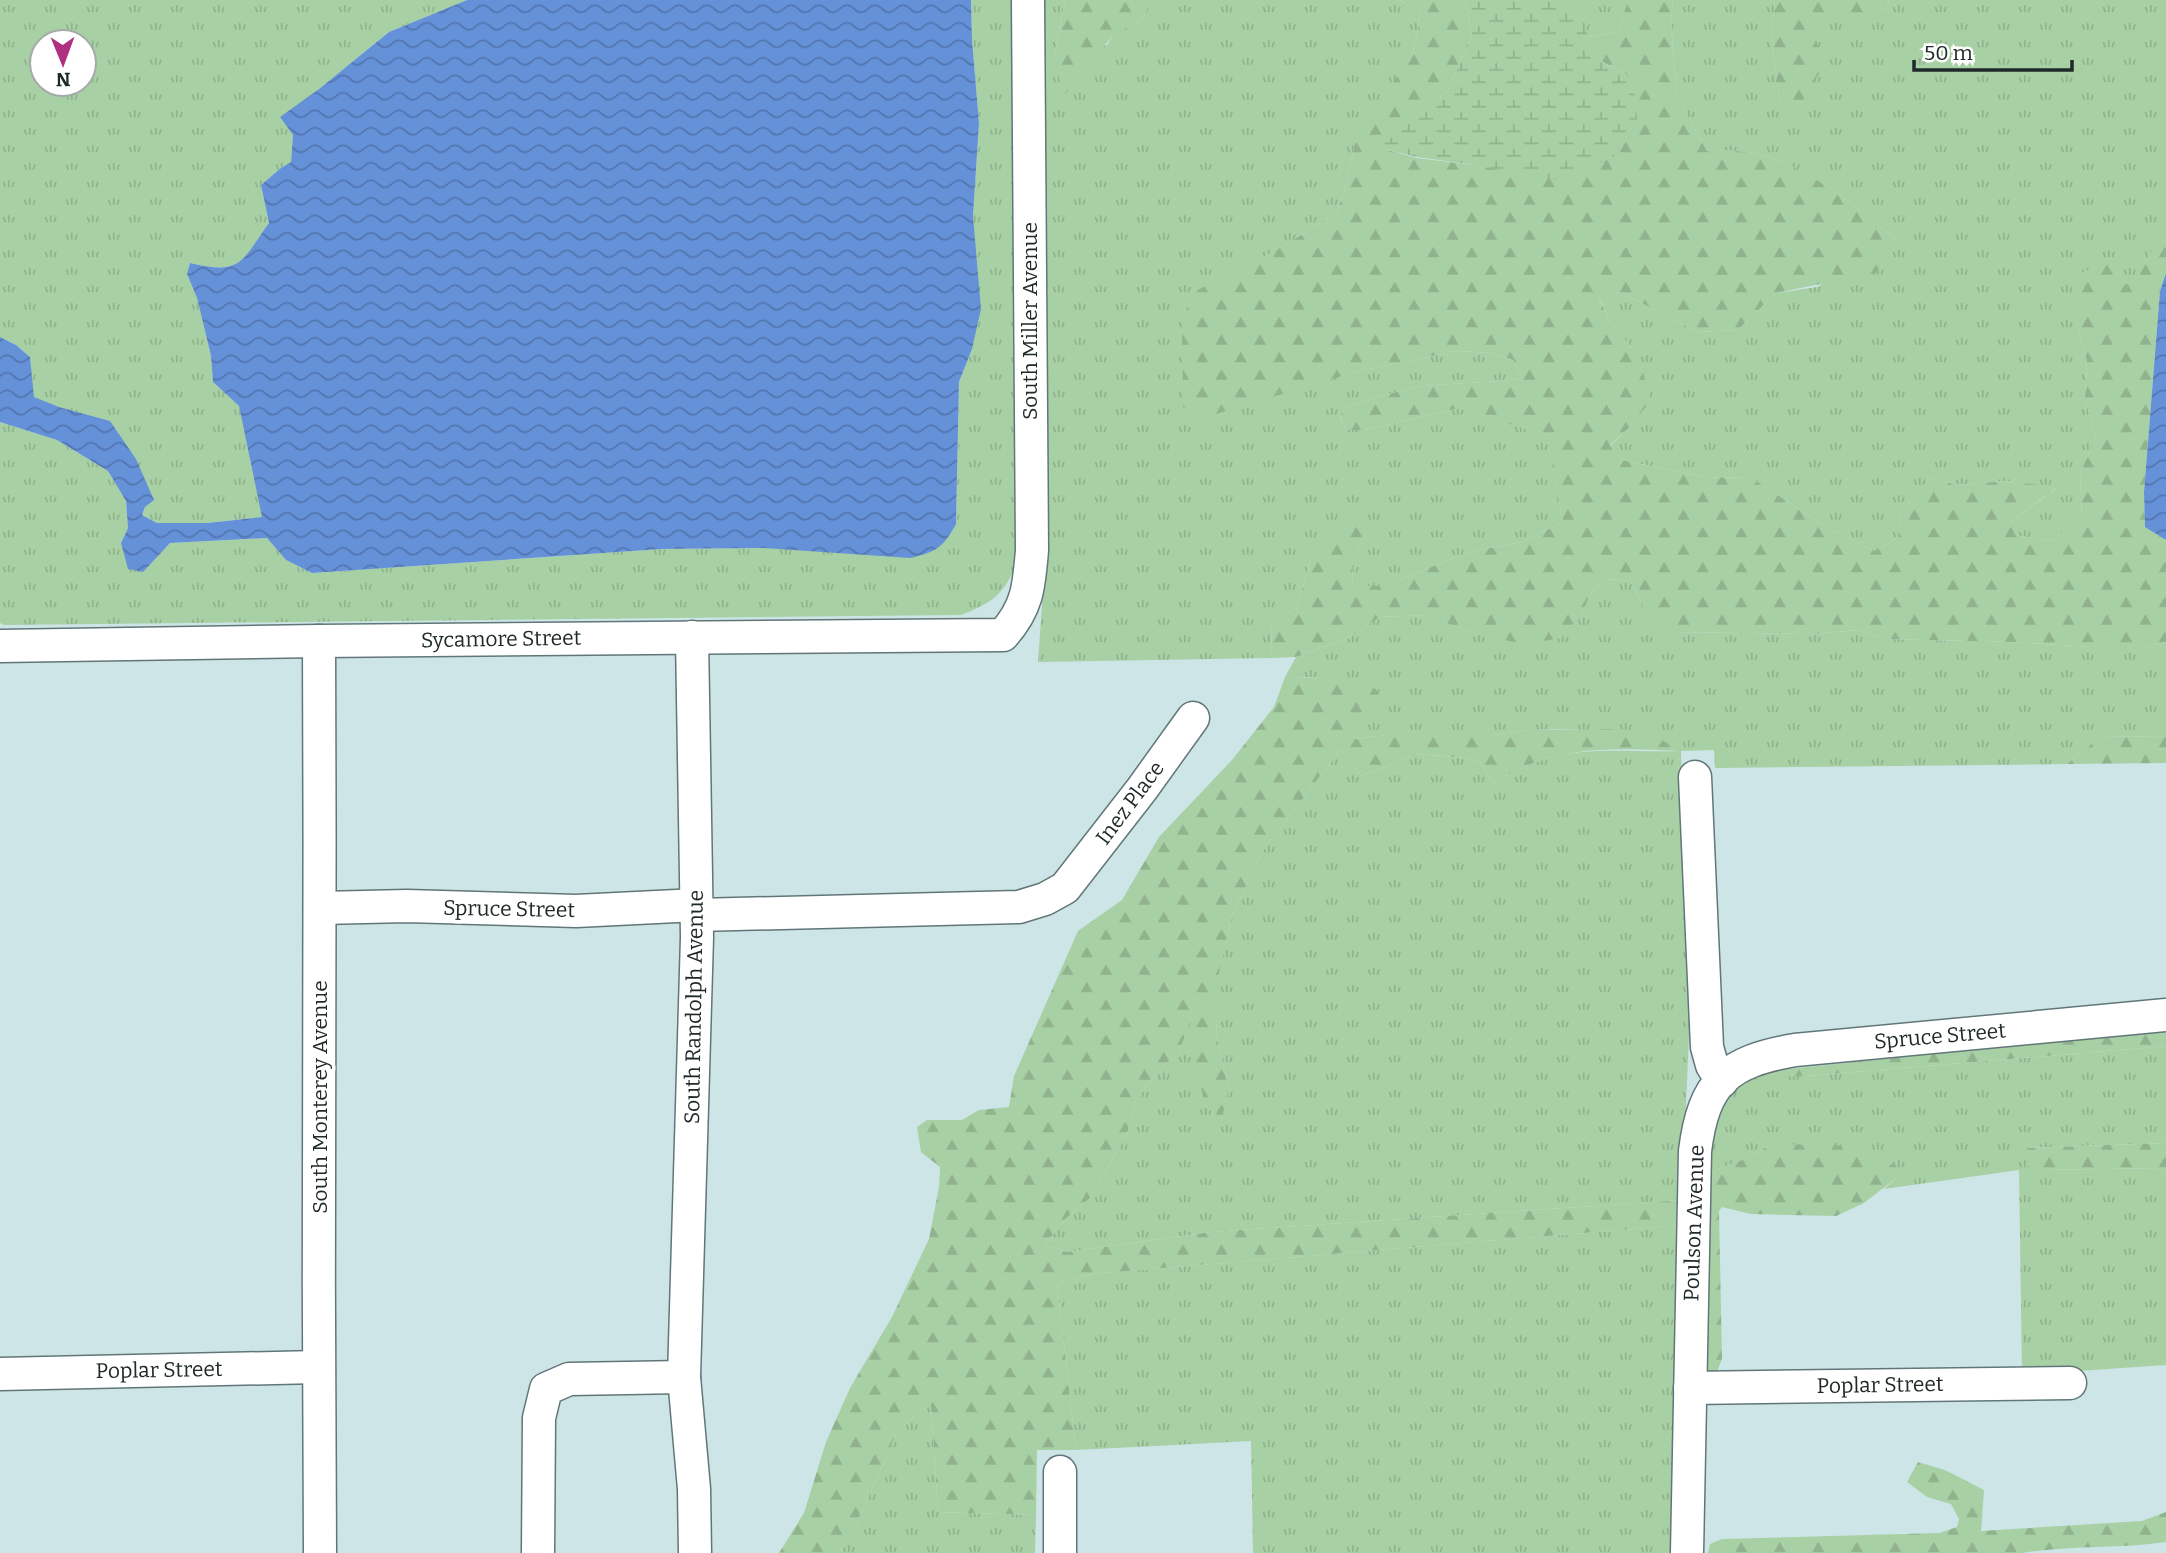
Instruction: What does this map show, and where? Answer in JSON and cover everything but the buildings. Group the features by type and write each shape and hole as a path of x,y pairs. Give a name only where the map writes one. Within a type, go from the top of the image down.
{"street":[{"name":"South Miller Avenue","path":"1003,635 1016,620 1026,600 1032,550 1028,0"},
{"name":"Sycamore Street","path":"0,646 1003,635"},
{"name":"South Randolph Avenue","path":"692,637 697,910 684,1377 694,1489 695,1553"},
{"name":"South Monterey Avenue","path":"318,641 321,908 318,1367 320,1553"},
{"name":"Inez Place","path":"1065,888 1193,718"},
{"path":"1695,777 1707,1047 1712,1065 1722,1081"},
{"name":"Spruce Street","path":"321,908 407,906 576,911 1019,907 1045,900 1065,888"},
{"name":"Spruce Street","path":"1722,1081 1735,1067 1749,1060 1795,1050 2166,1015"},
{"name":"Poulson Avenue","path":"1687,1553 1695,1152 1698,1125 1708,1098 1722,1081"},
{"name":"Poplar Street","path":"0,1374 318,1367"},
{"path":"538,1553 539,1418 546,1389 569,1380 684,1377"},
{"name":"Poplar Street","path":"1690,1388 2070,1383"},
{"path":"1060,1472 1060,1553"}],"green space":[{"path":"0,0 467,0 389,32 281,117 293,135 291,162 261,185 269,223 239,262 220,267 190,263 187,274 197,298 211,356 213,382 239,406 263,517 207,523 157,523 142,515 145,507 59,407 33,397 30,357 16,345 0,337"},
{"path":"971,0 1015,0 1016,565 1001,591 988,602 961,615 0,623 0,422 57,440 108,471 126,501 128,528 121,543 142,572 170,543 267,538 286,560 312,573 662,549 764,548 956,524 959,382 972,349 973,216 979,123"},
{"path":"1041,0 1065,0 1053,61 1107,45 1115,32 1142,21 1151,0 1400,0 1421,13 1412,55 1355,142 1345,190 1336,213 1282,247 1184,384 1183,407 1308,385 1359,371 1457,351 1493,353 1513,360 1522,378 1405,390 1347,407 1340,417 1346,430 1365,430 1459,408 1547,435 1563,522 1522,542 1459,556 1383,586 1353,586 1352,562 1366,532 1313,552 1297,608 1271,623 1272,658 1038,662 1046,549"},
{"path":"1065,0 1151,0 1142,21 1115,33 1065,94 1053,61"},
{"path":"1400,0 1465,0 1472,35 1447,92 1380,148 1417,158 1473,165 1626,74 1603,62 1588,37 1618,32 1628,0 1673,0 1671,24 1677,96 1707,151 1746,152 1788,164 1844,198 1896,239 1876,273 1776,293 1738,330 1698,332 1620,292 1599,298 1611,324 1638,355 1651,400 1630,427 1610,445 1621,460 1706,477 1752,478 1821,524 1874,551 1898,537 1901,512 1931,477 1955,485 2006,481 2057,487 2011,522 2015,535 2051,541 2082,518 2080,473 2096,438 2085,399 2087,361 2078,329 2083,272 2107,262 2123,286 2138,277 2154,245 2166,241 2166,273 2160,291 2144,492 2145,526 2166,540 2166,642 2144,647 2090,647 1886,639 1858,630 1815,634 1669,632 1644,608 1631,581 1605,579 1593,589 1582,613 1561,638 1525,644 1478,635 1425,615 1380,617 1349,638 1296,657 1272,658 1271,623 1297,608 1313,552 1361,509 1366,532 1352,562 1353,586 1383,586 1459,556 1522,542 1563,522 1547,436 1459,408 1365,430 1346,430 1340,416 1347,407 1415,387 1522,378 1513,360 1493,353 1457,351 1359,371 1206,417 1183,407 1182,317 1196,291 1282,247 1336,213 1345,190 1355,142 1368,118 1412,55 1421,13"},
{"path":"1465,0 1569,0 1603,62 1626,74 1633,81 1637,120 1614,156 1562,181 1417,157 1379,148 1447,92 1472,35"},
{"path":"1569,0 1628,0 1618,32 1588,37"},
{"path":"1673,0 1775,0 1771,37 1780,102 1802,102 1815,35 1823,19 1887,9 1889,0 2166,0 2166,241 2154,246 2138,277 2123,287 2078,329 2087,361 2085,399 2096,438 2080,473 2082,519 2051,541 2014,535 2011,522 2056,488 2006,481 1955,485 1931,477 1901,512 1898,537 1874,551 1821,524 1752,478 1706,477 1621,460 1610,446 1630,427 1638,355 1611,324 1599,297 1620,292 1698,332 1738,330 1776,293 1817,287 1896,239 1844,198 1788,164 1746,152 1707,151 1677,96 1671,23"},
{"path":"1775,0 1889,0 1887,9 1823,20 1815,35 1823,67 1802,102 1780,102 1771,37"},
{"path":"1605,579 1631,581 1644,608 1669,632 1815,634 1858,630 1886,639 2090,647 2144,647 2166,642 2166,736 2100,737 2067,764 1715,768 1714,750 1681,751 1689,1034 1682,1200 1211,1232 1067,1252 1045,1245 1063,1221 1090,1198 1127,1134 1136,1100 1164,1065 1178,1055 1198,999 1205,1105 1222,1120 1228,1086 1217,1038 1214,990 1232,916 1262,852 1341,749 1361,776 1419,754 1480,762 1493,784 1517,770 1562,755 1606,751 1679,751 1655,736 1569,729 1491,735 1387,735 1353,739 1379,693 1317,677 1285,677 1296,657 1349,638 1380,617 1425,615 1478,635 1582,613 1593,589"},
{"path":"1285,677 1365,678 1379,693 1354,739 1387,735 1491,735 1531,730 1624,729 1655,736 1681,751 1631,749 1560,755 1515,771 1493,784 1480,762 1419,754 1361,776 1341,749 1262,852 1232,916 1215,990 1217,1038 1228,1086 1222,1121 1205,1105 1194,1055 1197,1003 1178,1055 1164,1065 1136,1100 1127,1134 1090,1198 1063,1221 1045,1245 1067,1252 1211,1232 1682,1200 1681,1225 1091,1274 1057,1283 1076,1450 1037,1450 1036,1515 938,1512 931,1406 921,1410 897,1432 853,1532 840,1553 779,1553 804,1513 826,1442 850,1388 892,1317 929,1239 940,1167 921,1152 917,1127 927,1120 962,1120 979,1110 1009,1107 1014,1076 1078,931 1122,900 1159,837 1232,760 1274,707"},
{"path":"2166,736 2166,763 2067,764 2100,737"},
{"path":"2166,1029 2166,1046 1806,1076 1775,1075 1777,1070"},
{"path":"2166,1046 2166,1143 2027,1148 2039,1170 2166,1168 2166,1365 2022,1372 2019,1170 1884,1189 1903,1172 1771,1145 1708,1173 1712,1138 1722,1106 1743,1082 1758,1074 1777,1070 1775,1075 1806,1076"},
{"path":"2166,1143 2166,1168 2039,1170 2028,1166 2027,1148"},
{"path":"1828,1144 1873,1151 1904,1172 1864,1203 1836,1216 1751,1214 1722,1207 1719,1211 1722,1359 1717,1372 1708,1373 1704,1367 1708,1173 1771,1145"},
{"path":"1681,1225 1673,1553 1253,1553 1251,1441 1076,1450 1057,1283 1091,1274"},
{"path":"931,1406 938,1512 1036,1515 1035,1553 840,1553 853,1532 897,1432 921,1410"},
{"path":"1918,1462 1945,1470 1984,1490 1981,1531 2142,1521 2166,1512 2166,1542 2022,1553 1708,1553 1710,1544 1722,1539 1939,1533 1957,1527 1959,1519 1951,1504 1927,1497 1907,1482"}],"water":[{"path":"467,0 971,0 979,123 973,216 981,309 972,349 959,382 956,524 943,544 926,554 910,558 764,548 662,549 312,573 286,560 267,538 170,543 143,572 128,569 121,543 128,528 126,501 108,471 57,440 0,422 0,337 16,345 30,357 34,397 110,421 136,459 154,500 145,507 142,515 157,523 207,523 262,517 239,406 213,382 211,356 197,298 187,274 190,263 220,267 238,262 252,248 269,223 261,185 291,162 293,135 280,117 389,32"},
{"path":"2166,273 2166,540 2145,527 2144,492 2160,291"}]}
